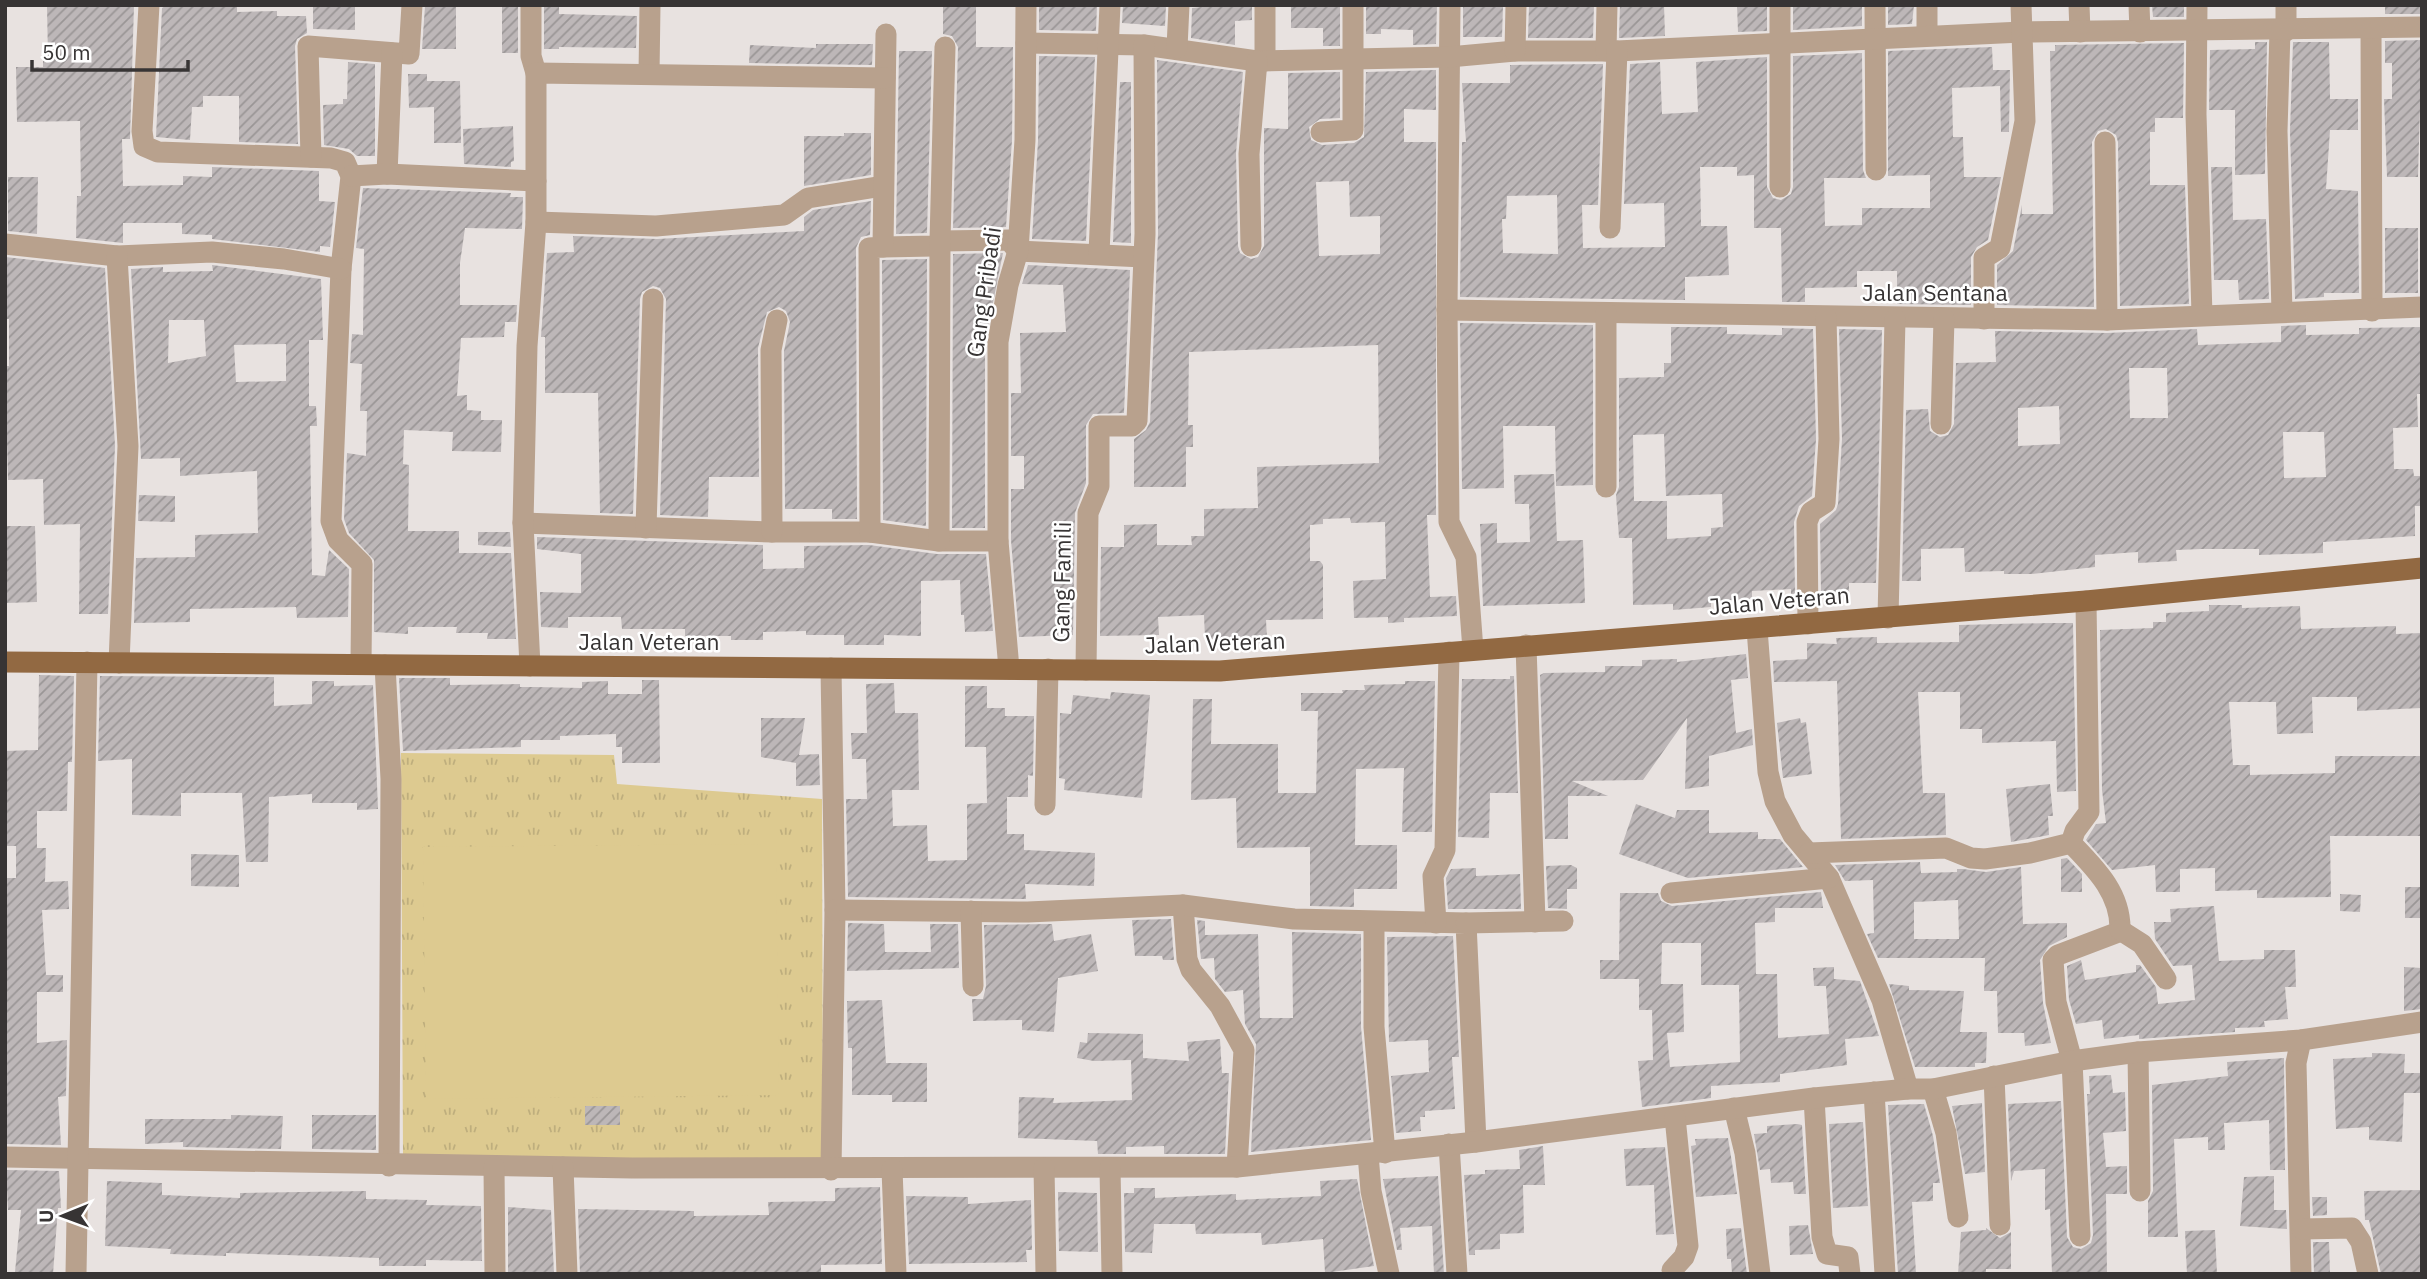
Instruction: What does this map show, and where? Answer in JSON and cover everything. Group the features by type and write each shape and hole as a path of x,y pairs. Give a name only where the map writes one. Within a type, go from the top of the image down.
{"main road":[{"name":"Jalan Veteran","path":"5,662 1220,671 1888,618 2422,568"}],"street":[{"path":"149,5 142,131 144,146 158,152 341,160 351,176 341,269 331,522 338,540 362,564 360,664"},
{"path":"311,157 308,46 409,54 412,5"},
{"path":"530,666 523,523 527,346 536,222 536,73 531,56 531,5"},
{"path":"649,74 650,5"},
{"name":"Gang Pribadi","path":"1009,669 998,541 998,342 1008,285 1018,251 1025,140 1026,5"},
{"path":"1099,253 1111,5"},
{"path":"1177,48 1178,5"},
{"path":"1251,246 1249,153 1265,5"},
{"path":"1321,132 1353,130 1353,5"},
{"path":"1450,5 1447,310 1449,522 1466,557 1473,650"},
{"path":"1515,51 1516,5"},
{"path":"1607,5 1611,51 1611,228"},
{"path":"1780,5 1780,187"},
{"path":"1875,5 1876,170"},
{"path":"1927,5 1927,35"},
{"path":"1984,319 1984,258 2000,248 2025,121 2021,5"},
{"path":"2079,5 2080,32"},
{"path":"2140,5 2140,32"},
{"path":"2197,5 2196,114 2202,315"},
{"path":"2283,312 2277,131 2286,5"},
{"path":"1026,43 1144,45 1261,61 1450,57 1515,51 1611,51 2021,32 2371,30 2422,27"},
{"path":"2371,30 2372,312"},
{"path":"883,247 886,34"},
{"path":"870,533 869,247 934,246 940,241 1009,240 1018,251 1143,257 1144,45"},
{"path":"939,541 940,241 945,47"},
{"path":"387,174 392,53"},
{"path":"536,73 885,78"},
{"path":"2105,142 2107,320"},
{"path":"351,176 387,174 536,181"},
{"path":"536,222 656,226 784,215 808,198 883,186"},
{"path":"5,244 117,256 212,252 284,259 341,269"},
{"path":"117,256 128,446 119,663"},
{"name":"Gang Famili","path":"1086,670 1088,513 1099,486 1099,425 1136,424 1143,257"},
{"path":"646,528 653,299"},
{"name":"Jalan Sentana","path":"1447,310 1895,319 2107,320 2283,312 2372,312 2422,307"},
{"path":"1606,313 1606,487"},
{"path":"1808,624 1807,522 1811,512 1825,503 1828,453 1826,317"},
{"path":"1888,618 1895,319"},
{"path":"1941,424 1944,319"},
{"path":"772,533 771,350 777,320"},
{"path":"523,523 772,533 870,533 939,541 998,541"},
{"path":"2071,843 2075,831 2089,812 2086,601"},
{"path":"1756,629 1768,772 1775,801 1793,835 1829,878 1882,1000 1908,1089"},
{"path":"1526,645 1535,922"},
{"path":"1436,923 1433,876 1445,850 1449,652"},
{"path":"76,1274 87,662"},
{"path":"385,665 391,779 389,1166"},
{"path":"831,668 835,910 831,1170"},
{"path":"1045,805 1048,669"},
{"path":"1809,853 1946,848 1971,858 1985,859 2030,853 2071,843"},
{"path":"2071,843 2115,896 2120,930 2142,944 2166,979"},
{"path":"1671,892 1829,878"},
{"path":"835,910 1077,911 1183,905 1294,919 1436,923 1563,921"},
{"path":"1183,905 1187,959 1191,970 1220,1006 1244,1051 1237,1167"},
{"path":"971,911 972,986"},
{"path":"1374,922 1377,1153 1371,1191 1389,1274"},
{"path":"1466,923 1476,1142"},
{"path":"2080,1236 2072,1061 2056,1002 2053,960 2058,955 2120,930"},
{"path":"5,1157 389,1166 831,1170 1237,1167 1476,1142 1814,1098 1933,1089 2072,1061 2138,1052 2301,1040 2422,1022"},
{"path":"2301,1040 2295,1063 2302,1229 2301,1274"},
{"path":"2138,1052 2140,1191"},
{"path":"1994,1076 2000,1224"},
{"path":"1933,1089 1950,1152 1958,1217"},
{"path":"1874,1092 1885,1274"},
{"path":"1814,1098 1825,1250 1829,1255 1848,1257 1850,1274"},
{"path":"1734,1108 1745,1153 1760,1274"},
{"path":"1672,1270 1684,1257 1688,1245 1675,1117"},
{"path":"1449,1144 1457,1274"},
{"path":"494,1167 495,1274"},
{"path":"563,1167 568,1274"},
{"path":"1044,1168 1046,1274"},
{"path":"1110,1168 1112,1274"},
{"path":"891,1169 895,1274"},
{"path":"2302,1229 2352,1228 2361,1242 2368,1274"}],"green space":[{"path":"401,753 614,755 617,784 822,799 823,1161 403,1155"},
{"path":"776,844 779,1095 426,1099 423,847"}],"building":[{"path":"134,5 130,139 122,139 123,186 183,185 183,176 212,177 212,167 319,171 319,201 335,202 330,247 320,246 320,252 212,239 212,235 182,234 182,223 123,223 123,243 76,238 77,196 81,196 80,121 17,122 16,67 43,67 43,58 48,58 47,6"},
{"path":"167,5 237,5 237,12 277,11 277,16 306,16 307,33 297,39 295,46 298,144 239,142 239,96 203,96 203,107 192,107 190,140 156,137 162,8"},
{"path":"313,5 355,5 355,30 313,29"},
{"path":"502,5 518,5 518,53 502,53"},
{"path":"544,5 559,5 559,14 637,16 636,48 544,49"},
{"path":"943,5 976,5 976,47 1013,47 1012,140 1006,227 953,228 958,47 952,36 943,34"},
{"path":"1039,5 1097,5 1096,31 1039,30"},
{"path":"1123,5 1166,5 1165,26 1122,23"},
{"path":"1252,5 1252,20 1235,21 1235,45 1191,38 1192,8"},
{"path":"1291,5 1340,5 1340,46 1323,46 1323,28 1291,28"},
{"path":"1366,5 1437,5 1436,44 1413,45 1413,30 1381,29 1381,34 1366,34"},
{"path":"1463,5 1503,5 1502,37 1463,37"},
{"path":"1529,5 1594,5 1593,38 1528,38"},
{"path":"1620,5 1664,5 1665,36 1619,38"},
{"path":"1737,5 1767,5 1767,31 1738,32"},
{"path":"1793,5 1862,5 1862,26 1793,30"},
{"path":"1888,5 1914,5 1912,24 1888,25"},
{"path":"2152,5 2184,5 2184,17 2153,17"},
{"path":"2385,5 2422,5 2422,14 2385,14"},
{"path":"425,6 456,6 456,49 422,49"},
{"path":"2422,40 2418,177 2387,177 2384,99 2392,99 2392,63 2385,63 2385,41"},
{"path":"2255,42 2267,42 2265,174 2235,175 2235,110 2209,110 2210,50 2255,49"},
{"path":"2293,42 2329,42 2330,99 2358,99 2358,130 2330,130 2326,189 2358,191 2359,293 2324,293 2324,297 2295,299 2290,131"},
{"path":"2184,43 2183,118 2155,118 2155,132 2150,132 2150,185 2185,185 2189,304 2120,306 2118,142 2116,135 2106,129 2098,131 2092,142 2094,307 1997,305 1997,265 2013,251 2022,205 2022,214 2053,214 2050,51 2055,51 2055,45"},
{"path":"816,44 873,44 872,65 749,63 750,45 816,48"},
{"path":"1992,47 1993,70 2010,70 2009,132 2001,132 2000,86 1952,88 1953,137 1963,137 1964,177 2001,177 1988,240 1977,247 1971,257 1971,305 1897,304 1897,271 1857,271 1857,287 1805,288 1805,302 1782,302 1781,228 1754,228 1754,175 1737,176 1737,167 1700,167 1701,226 1727,226 1729,275 1685,277 1685,300 1460,297 1462,142 1466,142 1462,83 1510,83 1510,65 1603,64 1598,205 1582,205 1583,248 1665,247 1664,203 1624,204 1630,64 1660,62 1662,114 1698,112 1696,62 1767,57 1767,187 1773,198 1781,200 1791,194 1793,187 1793,56 1862,53 1863,170 1866,178 1824,178 1825,226 1862,225 1862,208 1930,208 1930,175 1888,176 1888,51","holes":["1557,195 1558,254 1503,253 1502,219 1506,219 1507,196"]},
{"path":"899,51 932,51 927,233 896,234"},
{"path":"1039,56 1095,57 1086,241 1032,239 1038,141"},
{"path":"1157,60 1243,72 1236,153 1238,246 1240,253 1251,259 1258,257 1264,246 1264,128 1288,129 1288,73 1340,72 1340,118 1320,119 1309,127 1311,140 1322,145 1354,143 1364,137 1366,72 1436,70 1436,110 1404,109 1404,142 1436,142 1436,515 1427,515 1430,597 1456,596 1457,616 1404,618 1404,622 1388,623 1388,617 1354,618 1353,581 1386,579 1385,522 1351,523 1350,518 1323,519 1323,524 1310,525 1310,561 1320,561 1323,565 1323,619 1266,620 1267,638 1205,639 1204,615 1158,617 1159,635 1100,636 1101,547 1124,547 1124,525 1157,524 1157,545 1192,545 1191,536 1204,536 1204,509 1258,508 1257,467 1379,463 1378,345 1189,352 1188,425 1193,425 1193,447 1186,447 1186,487 1134,487 1134,439 1146,430 1150,422 1158,234","holes":["1349,181 1350,217 1380,216 1380,254 1319,256 1316,182"]},
{"path":"348,62 375,64 375,156 357,156 349,149 324,145 323,105 343,104 343,99 347,99"},
{"path":"408,74 427,74 427,81 460,81 461,143 434,143 434,107 409,108"},
{"path":"1120,82 1131,82 1131,243 1113,242"},
{"path":"513,126 514,161 511,162 511,167 464,164 463,129"},
{"path":"844,133 871,133 871,175 804,186 804,136 844,136"},
{"path":"2211,167 2232,167 2233,220 2266,219 2269,299 2239,300 2238,280 2214,280"},
{"path":"8,177 38,177 37,234 8,231"},
{"path":"363,188 511,193 510,197 523,197 522,229 465,228 460,263 460,305 517,305 516,322 505,322 504,337 461,338 457,396 467,395 467,410 481,411 481,420 502,420 501,452 452,451 453,432 404,430 403,464 409,465 408,531 459,531 459,553 511,553 516,639 487,639 488,633 456,633 457,627 408,627 408,634 374,632 374,560 349,533 344,519 347,453 366,456 367,411 360,411 362,364 350,363 352,334 363,335 364,249 356,248"},
{"path":"871,201 870,235 861,237 856,248 857,519 832,519 832,509 785,509 784,351 790,322 786,311 779,307 767,312 758,348 759,477 709,477 708,517 660,515 666,299 660,288 653,286 642,292 640,299 633,514 600,513 598,393 545,393 545,337 541,337 547,253 574,252 573,236 657,239 804,231 804,217 813,210"},
{"path":"2385,228 2418,228 2418,293 2385,293"},
{"path":"1003,253 985,342 985,528 952,528 953,254"},
{"path":"5,257 105,268 115,446 108,614 79,614 80,524 44,525 43,479 8,480 5,366 9,366 9,319 5,319"},
{"path":"927,259 926,526 883,520 882,260"},
{"path":"212,265 321,279 323,340 309,340 309,406 316,406 317,426 310,426 312,575 325,576 329,550 349,569 348,617 297,618 296,607 190,609 190,622 134,623 136,558 195,557 195,535 258,533 257,471 180,476 180,458 141,459 131,269 163,267 163,272 213,271","holes":["169,320 204,320 206,356 168,363","286,344 286,381 236,382 234,345"]},
{"path":"1028,265 1130,270 1124,413 1093,414 1086,425 1086,483 1075,513 1073,635 1019,637 1011,540 1011,489 1024,489 1024,456 1011,456 1011,393 1021,393 1020,333 1066,332 1063,285 1022,284"},
{"path":"1460,323 1593,325 1593,485 1556,486 1555,426 1503,426 1504,488 1462,489"},
{"path":"2306,325 2306,335 2359,334 2359,328 2422,327 2422,394 2417,394 2418,427 2393,428 2394,469 2413,469 2414,476 2422,476 2422,506 2415,506 2415,536 2323,542 2323,553 2259,555 2259,549 2176,550 2177,561 2138,563 2138,552 2095,555 2095,567 2031,574 2004,574 2004,571 1965,572 1964,548 1921,549 1921,581 1902,581 1906,410 1928,409 1930,431 1940,437 1948,435 1954,424 1956,363 1996,362 1995,331 2107,333 2197,329 2198,345 2281,342 2281,326","holes":["2129,368 2167,368 2168,418 2130,418","2059,406 2060,444 2018,446 2018,408","2283,432 2324,432 2326,477 2284,478"]},
{"path":"1671,327 1727,327 1727,334 1782,335 1782,328 1813,329 1816,439 1812,496 1799,506 1794,522 1795,594 1791,594 1791,589 1752,591 1752,599 1711,601 1711,607 1673,610 1673,604 1633,605 1632,538 1619,538 1616,495 1619,487 1619,378 1664,377 1664,363 1671,363","holes":["1664,434 1666,496 1722,494 1723,527 1711,528 1711,536 1667,539 1667,501 1634,501 1633,435"]},
{"path":"1839,329 1882,330 1876,583 1849,583 1849,592 1821,592 1820,524 1836,510 1838,504 1842,439"},
{"path":"1554,474 1557,541 1583,540 1585,603 1483,606 1480,524 1497,523 1497,543 1530,542 1529,504 1515,504 1514,475"},
{"path":"139,495 175,496 175,522 138,521"},
{"path":"5,526 35,526 37,602 6,603"},
{"path":"478,532 510,532 511,547 478,545"},
{"path":"537,537 763,545 763,569 804,568 804,546 869,545 937,554 986,554 993,631 965,632 964,615 961,615 960,580 921,581 921,636 884,635 884,645 844,645 844,635 806,635 806,631 763,632 763,640 731,640 731,636 685,636 685,629 622,629 621,617 568,617 568,628 541,627 540,592 581,593 581,554 537,549"},
{"path":"2209,605 2242,605 2242,608 2300,606 2301,629 2396,626 2396,634 2422,633 2421,708 2357,711 2357,697 2312,697 2313,733 2277,734 2276,702 2229,702 2233,765 2250,765 2250,775 2335,773 2335,756 2422,756 2422,836 2330,836 2331,897 2257,898 2257,890 2215,891 2215,868 2180,869 2180,892 2156,892 2155,865 2112,870 2086,840 2096,824 2106,823 2102,790 2100,630 2153,628 2153,622 2166,622 2166,613 2209,611"},
{"path":"2073,623 2076,791 2057,792 2056,741 1982,743 1982,729 1960,729 1960,692 1918,692 1923,793 1945,793 1946,835 1841,839 1837,681 1774,682 1773,661 1807,659 1807,643 1837,644 1836,638 1877,637 1877,643 1959,642 1959,625"},
{"path":"1746,654 1748,678 1731,680 1736,733 1752,729 1753,745 1709,756 1709,786 1685,789 1687,718 1643,780 1572,781 1608,796 1568,796 1568,839 1545,839 1540,675 1605,672 1605,666 1642,666 1642,660 1677,659 1677,662"},
{"path":"39,675 74,676 72,762 68,762 67,811 37,811 37,848 46,848 45,882 68,881 69,909 42,910 46,975 63,975 63,992 37,992 37,1043 67,1040 66,1096 58,1097 61,1145 5,1144 5,878 16,878 16,846 5,846 5,751 38,750"},
{"path":"100,676 274,677 274,706 312,704 312,681 334,681 334,686 373,685 378,809 357,810 357,803 312,803 312,794 269,797 268,862 246,862 242,793 181,793 181,816 132,815 132,759 98,761"},
{"path":"1510,676 1514,676 1518,793 1490,793 1489,838 1458,837 1462,679 1510,679"},
{"path":"399,678 450,678 450,685 520,684 520,687 582,688 582,682 608,681 608,694 642,694 642,680 659,680 660,763 622,763 622,747 616,747 616,734 560,736 560,740 521,740 521,747 403,751"},
{"path":"1405,681 1435,681 1432,832 1402,832 1404,768 1356,769 1355,845 1397,845 1397,889 1354,889 1354,907 1310,906 1310,847 1237,848 1236,798 1191,800 1193,699 1212,699 1211,744 1278,744 1278,793 1316,793 1318,711 1301,711 1301,693 1343,693 1342,690 1365,690 1364,685 1405,684"},
{"path":"894,683 895,713 918,713 919,790 892,790 893,826 927,825 928,861 967,860 967,804 987,803 986,747 965,747 965,686 987,686 987,708 1005,708 1005,716 1034,716 1033,776 1028,775 1028,797 1007,797 1007,834 1024,834 1024,850 1095,853 1094,886 1025,884 1026,899 848,897 846,799 867,799 866,759 852,759 851,733 867,733 866,684"},
{"path":"1111,692 1150,695 1142,798 1064,790 1065,779 1059,778 1060,713 1071,714 1073,695 1110,699"},
{"path":"761,718 805,718 799,755 819,754 820,785 796,786 796,763 761,757"},
{"path":"1800,718 1801,723 1806,722 1812,774 1783,778 1777,723"},
{"path":"2050,784 2053,816 2048,816 2049,835 2011,842 2006,789"},
{"path":"1636,804 1675,818 1677,810 1709,810 1709,833 1758,832 1758,839 1780,839 1803,867 1688,878 1619,854"},
{"path":"191,854 239,855 239,887 191,886"},
{"path":"2067,858 2082,874 2082,892 2061,892 2061,859"},
{"path":"1920,862 1921,873 1957,872 1957,869 1986,872 2021,867 2023,924 2067,923 2067,937 2049,946 2040,960 2043,1003 2051,1043 2025,1046 2024,1033 1998,1033 1997,991 1984,991 1985,958 1878,958 1867,934 1874,933 1873,880 1845,881 1835,865","holes":["1958,900 1959,939 1914,939 1914,902"]},
{"path":"1571,865 1577,868 1577,889 1567,889 1567,909 1548,908 1546,866"},
{"path":"1476,868 1476,876 1520,874 1521,909 1448,909 1446,878 1451,869"},
{"path":"2405,887 2422,887 2422,918 2405,918"},
{"path":"1821,892 1823,908 1775,908 1775,922 1755,923 1756,974 1777,974 1778,1038 1829,1034 1826,986 1814,986 1813,968 1834,967 1834,979 1860,981 1879,1036 1845,1039 1847,1065 1780,1074 1780,1082 1711,1086 1711,1098 1642,1107 1638,1061 1653,1060 1652,1010 1639,1010 1639,979 1600,979 1600,960 1619,960 1620,893 1658,893 1661,901 1672,906","holes":["1662,943 1701,943 1701,985 1739,985 1740,1062 1670,1067 1667,1033 1684,1032 1683,984 1661,984"]},
{"path":"2340,894 2361,895 2360,912 2340,911"},
{"path":"2214,906 2219,961 2264,959 2264,950 2295,950 2296,987 2285,987 2288,1019 2264,1021 2265,1027 2235,1028 2235,1032 2139,1039 2139,1035 2104,1039 2102,1020 2076,1024 2069,1000 2067,966 2081,960 2085,980 2136,972 2136,965 2140,965 2156,987 2158,1004 2195,1000 2192,965 2173,966 2155,939 2154,922 2171,922 2170,909"},
{"path":"1171,919 1174,960 1163,960 1162,956 1135,956 1132,920"},
{"path":"1197,920 1205,921 1205,935 1258,934 1260,1018 1293,1018 1292,932 1361,934 1361,1027 1371,1140 1251,1152 1256,1044 1245,1024 1243,990 1225,992 1215,979 1214,958 1201,959"},
{"path":"848,923 884,924 885,952 931,952 930,924 958,924 959,968 847,971"},
{"path":"1052,924 1054,941 1091,934 1098,971 1058,978 1054,1032 1022,1030 1022,1020 973,1021 972,999 983,999 986,986 984,925"},
{"path":"1453,936 1459,1057 1452,1057 1455,1109 1425,1111 1425,1117 1420,1117 1421,1131 1396,1133 1391,1076 1429,1072 1428,1040 1389,1042 1387,937"},
{"path":"2404,967 2422,968 2422,1009 2404,1011"},
{"path":"1889,984 1909,986 1909,990 1964,991 1960,1032 1987,1032 1986,1063 1975,1063 1975,1067 1915,1067"},
{"path":"882,1000 886,1063 927,1063 927,1102 892,1102 892,1095 852,1095 852,1048 848,1048 847,1001"},
{"path":"1088,1033 1143,1034 1143,1058 1189,1061 1187,1042 1220,1039 1222,1073 1229,1073 1225,1154 1164,1154 1164,1146 1126,1147 1126,1154 1098,1154 1097,1141 1018,1138 1019,1097 1054,1098 1053,1103 1132,1100 1131,1060 1094,1061 1077,1058 1080,1042 1087,1043"},
{"path":"2372,1053 2405,1054 2404,1073 2421,1073 2421,1093 2404,1093 2402,1142 2369,1140 2369,1127 2336,1129 2333,1059 2372,1057"},
{"path":"2284,1058 2285,1170 2270,1170 2269,1120 2224,1123 2225,1150 2208,1150 2208,1137 2174,1139 2178,1237 2148,1237 2148,1201 2153,1191 2152,1085 2228,1076 2227,1062"},
{"path":"2111,1075 2113,1093 2125,1092 2126,1131 2103,1133 2106,1167 2127,1166 2127,1194 2106,1194 2107,1274 2052,1274 2050,1209 2045,1210 2045,1169 2014,1171 2011,1181 2008,1104 2061,1101 2067,1237 2073,1247 2081,1249 2091,1243 2093,1235 2087,1094 2090,1094 2089,1076"},
{"path":"1982,1103 1985,1172 1965,1174 1952,1106"},
{"path":"1924,1104 1933,1136 1940,1183 1933,1183 1933,1201 1912,1202 1916,1274 1898,1274 1888,1105"},
{"path":"585,1106 620,1106 620,1125 585,1125"},
{"path":"231,1115 283,1116 281,1149 183,1147 183,1142 145,1144 145,1119 231,1119"},
{"path":"312,1115 376,1115 376,1150 312,1149"},
{"path":"1863,1122 1868,1206 1833,1208 1829,1124"},
{"path":"1802,1125 1806,1194 1794,1194 1793,1182 1771,1183 1770,1169 1760,1170 1754,1134 1767,1133 1767,1126"},
{"path":"1728,1138 1737,1194 1696,1197 1691,1146 1696,1145 1695,1139"},
{"path":"1543,1146 1545,1185 1523,1185 1524,1233 1500,1234 1500,1249 1475,1250 1475,1255 1469,1255 1464,1175 1485,1174 1485,1170 1520,1169 1519,1150"},
{"path":"1665,1147 1674,1234 1656,1235 1654,1185 1626,1186 1624,1149"},
{"path":"6,1170 59,1171 61,1208 58,1208 53,1274 15,1272 21,1210 8,1210"},
{"path":"1438,1176 1444,1274 1434,1274 1432,1226 1400,1228 1402,1250 1397,1250 1383,1179"},
{"path":"2274,1176 2274,1210 2286,1210 2287,1229 2240,1226 2244,1177"},
{"path":"1357,1179 1374,1266 1325,1273 1323,1239 1262,1245 1261,1233 1196,1234 1195,1224 1154,1224 1152,1253 1125,1252 1124,1193 1134,1193 1134,1188 1155,1188 1155,1198 1236,1194 1236,1200 1321,1196 1320,1181"},
{"path":"107,1181 162,1183 162,1195 240,1198 240,1193 366,1191 366,1199 427,1200 426,1205 481,1206 482,1261 426,1260 426,1266 379,1266 379,1258 170,1254 171,1249 105,1246"},
{"path":"880,1187 882,1264 821,1265 821,1272 818,1274 580,1274 578,1209 694,1211 694,1216 769,1215 768,1202 835,1201 835,1188"},
{"path":"2422,1190 2422,1274 2381,1274 2369,1220 2365,1220 2364,1191"},
{"path":"1058,1192 1097,1193 1098,1252 1059,1251"},
{"path":"906,1196 968,1197 968,1204 1031,1200 1032,1250 1026,1250 1027,1262 909,1264"},
{"path":"2312,1197 2327,1197 2327,1215 2313,1216"},
{"path":"508,1207 551,1210 554,1274 508,1272"},
{"path":"1808,1225 1813,1254 1790,1255 1789,1226"},
{"path":"1741,1228 1747,1274 1732,1274 1731,1259 1727,1259 1726,1229"},
{"path":"1986,1228 2000,1238 2011,1232 2011,1269 1986,1269 1986,1274 1958,1274 1961,1232"},
{"path":"2215,1230 2217,1274 2187,1274 2185,1231"},
{"path":"2313,1242 2329,1242 2330,1274 2314,1274"}]}
